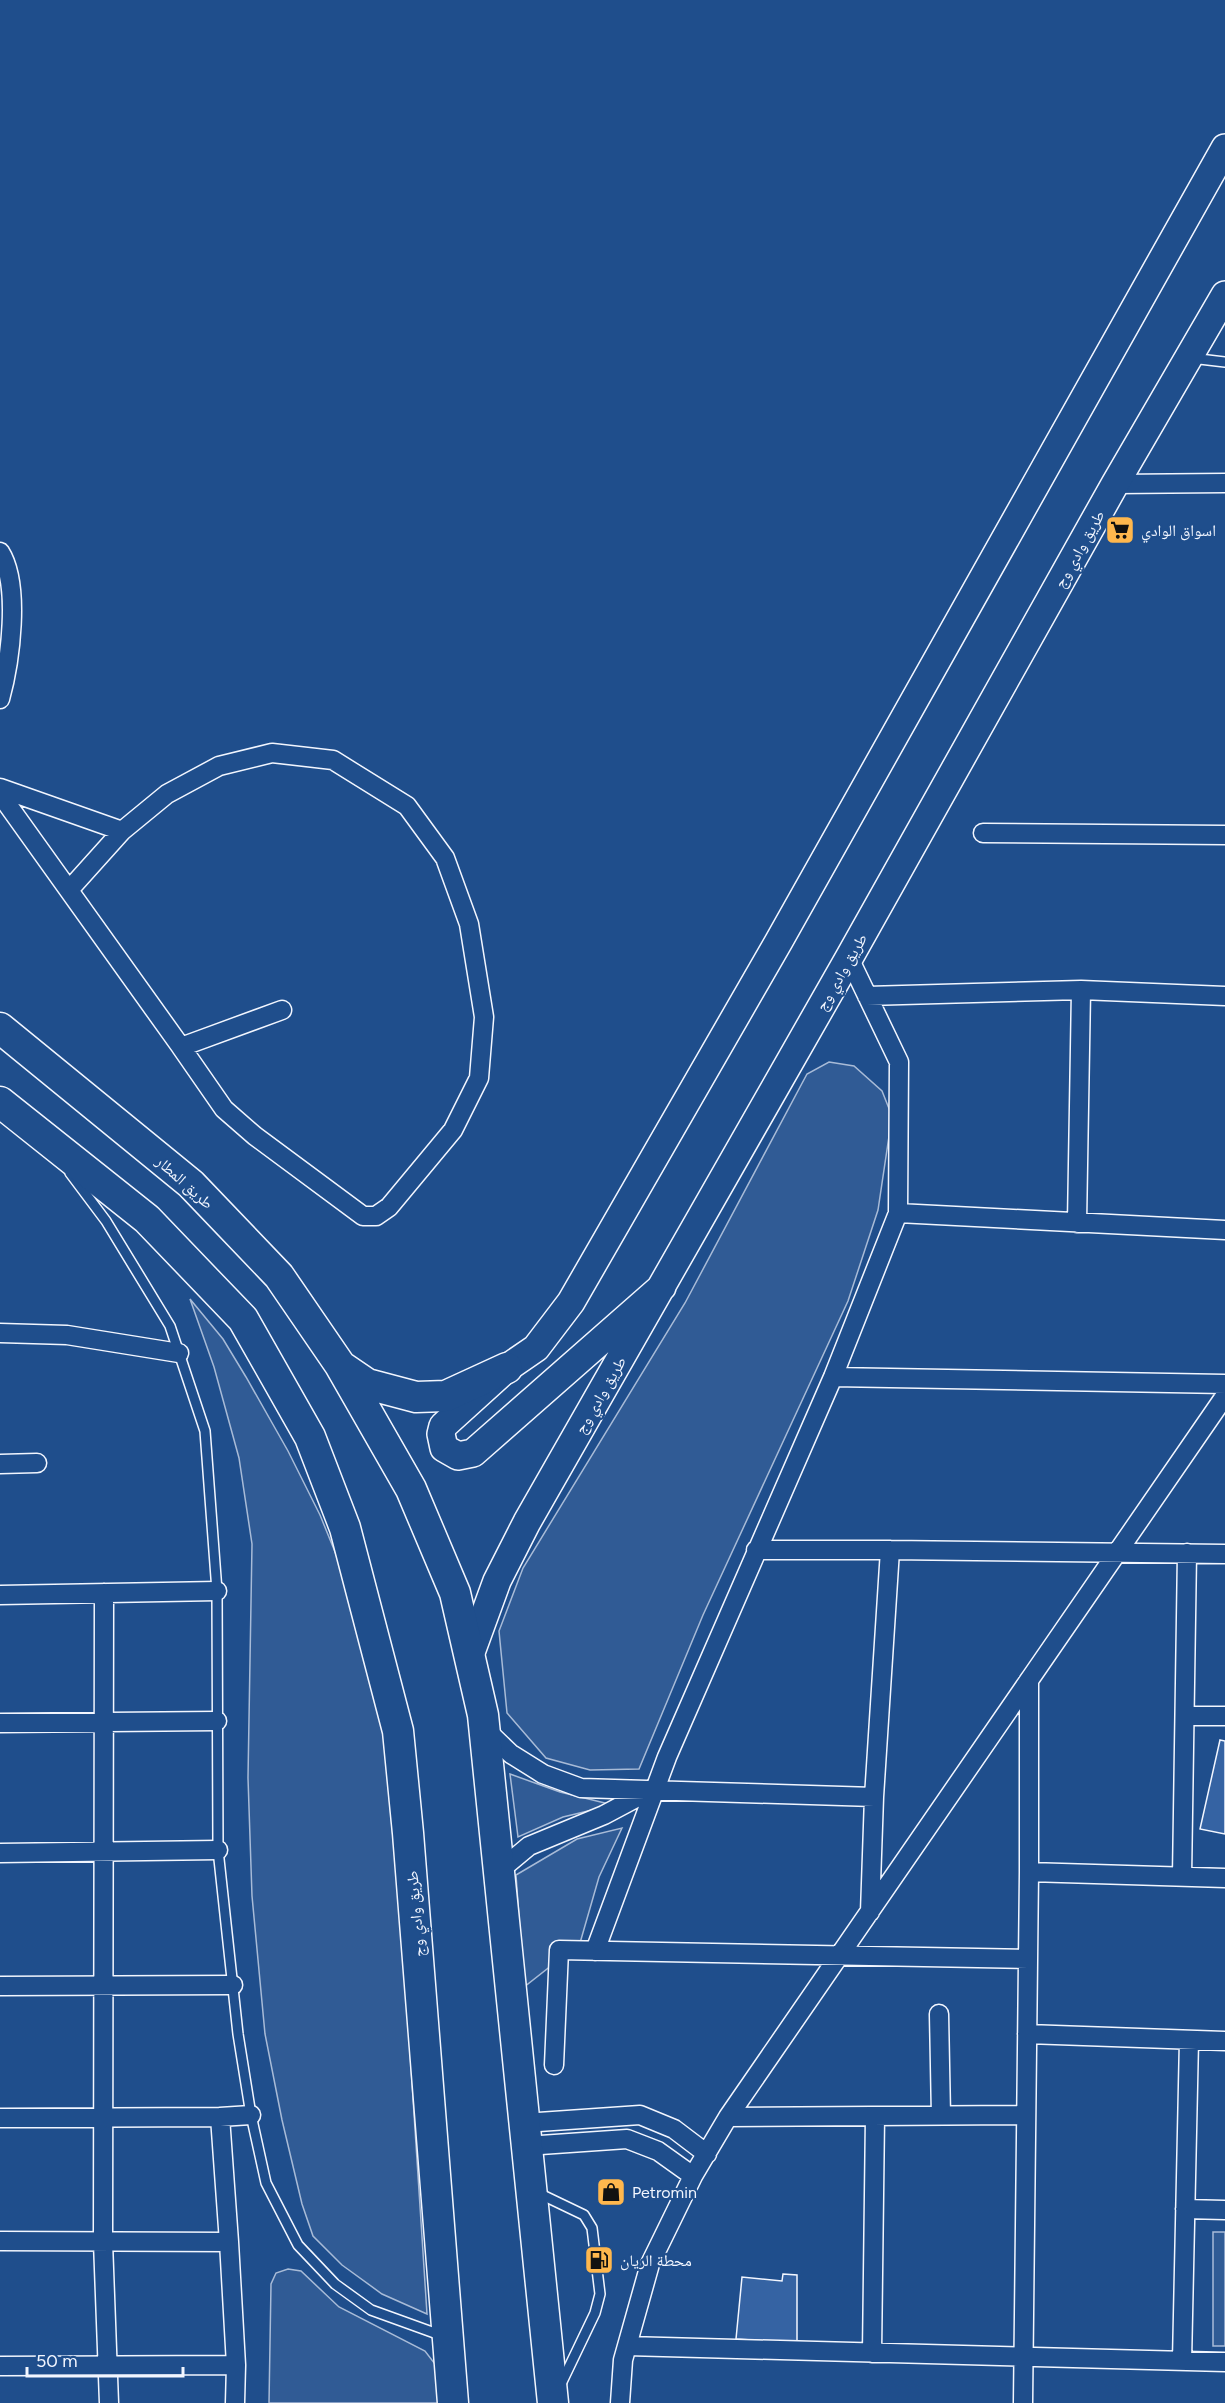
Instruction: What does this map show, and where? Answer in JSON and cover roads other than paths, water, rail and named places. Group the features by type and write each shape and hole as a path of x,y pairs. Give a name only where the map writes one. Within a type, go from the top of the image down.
{"main road":[{"name":"طريق المطار","path":"0,1028 191,1184 279,1276 340,1365"},
{"path":"0,1102 41,1136"},
{"name":"طريق وادي وج","path":"41,1136 147,1219 243,1319 310,1437 345,1528 398,1731 453,2403"},
{"path":"340,1365 367,1384 416,1397 446,1396 507,1368"},
{"path":"340,1365 411,1489 455,1593 470,1655 485,1729 553,2402"}],"street":[{"path":"662,1287 473,1452 458,1456 450,1454 441,1442 443,1426 507,1368 536,1348 571,1302 1225,148"},
{"name":"طريق وادي وج","path":"470,1655 496,1581 527,1522 849,958 1115,484 1225,295"},
{"path":"1115,484 1225,483"},
{"path":"0,552 10,583 12,637 7,675 0,699"},
{"path":"0,794 224,1109 239,1123 363,1216 376,1216 389,1207 453,1130 479,1078 484,1017 469,924 445,858 407,806 333,760 272,753 219,766 167,794 122,831 69,890"},
{"path":"0,788 122,831"},
{"path":"983,833 1225,835"},
{"path":"595,1951 654,1788 833,1377 898,1214 899,1062 849,958"},
{"path":"867,996 1081,990 1225,996"},
{"path":"1077,1223 1081,990"},
{"path":"181,1047 282,1010"},
{"path":"898,1214 1225,1230"},
{"path":"0,1333 67,1335 179,1353"},
{"path":"833,1377 1225,1384"},
{"path":"620,2403 622,2360 650,2264 693,2176 728,2117 1225,1396"},
{"path":"0,1464 37,1463"},
{"path":"756,1550 1118,1551 1225,1554"},
{"path":"870,1912 874,1797 890,1550"},
{"path":"1182,1877 1187,1553"},
{"path":"0,1595 217,1591"},
{"path":"104,1593 104,2242 109,2403"},
{"path":"1023,2403 1029,1680"},
{"path":"1185,1716 1225,1716"},
{"path":"0,1723 217,1721"},
{"path":"485,1729 511,1754 543,1774 581,1788 654,1788 874,1797"},
{"path":"498,1872 529,1846 604,1815 654,1788"},
{"path":"0,1853 218,1850"},
{"path":"1029,1872 1225,1878"},
{"path":"554,2065 558,1950 1028,1959"},
{"path":"0,1986 233,1985"},
{"path":"939,2014 941,2116"},
{"path":"1027,2034 1225,2041"},
{"path":"1182,2361 1189,2040"},
{"path":"0,2118 251,2115"},
{"path":"525,2135 640,2115 674,2129 707,2154"},
{"path":"728,2117 1026,2115"},
{"path":"872,2353 875,2116"},
{"path":"220,2117 236,2365 235,2403"},
{"path":"525,2135 627,2139 658,2151 693,2176"},
{"path":"1185,2209 1225,2210"},
{"path":"0,2241 229,2242"},
{"path":"627,2346 1225,2362"},
{"path":"0,2366 236,2365"}],"lane":[{"path":"1189,357 1225,362"},
{"path":"41,1136 106,1221 170,1326 205,1431 217,1591 218,1850 251,2115 266,2183 298,2245 335,2283 371,2310 449,2338"},
{"path":"531,2189 584,2215 592,2228 600,2294 595,2313 553,2402"}],"place":[{"name":"اسواق الوادي","path":"1120,530"},
{"name":"Petromin","path":"611,2192"},
{"name":"محطة الريان","path":"599,2260"}]}
